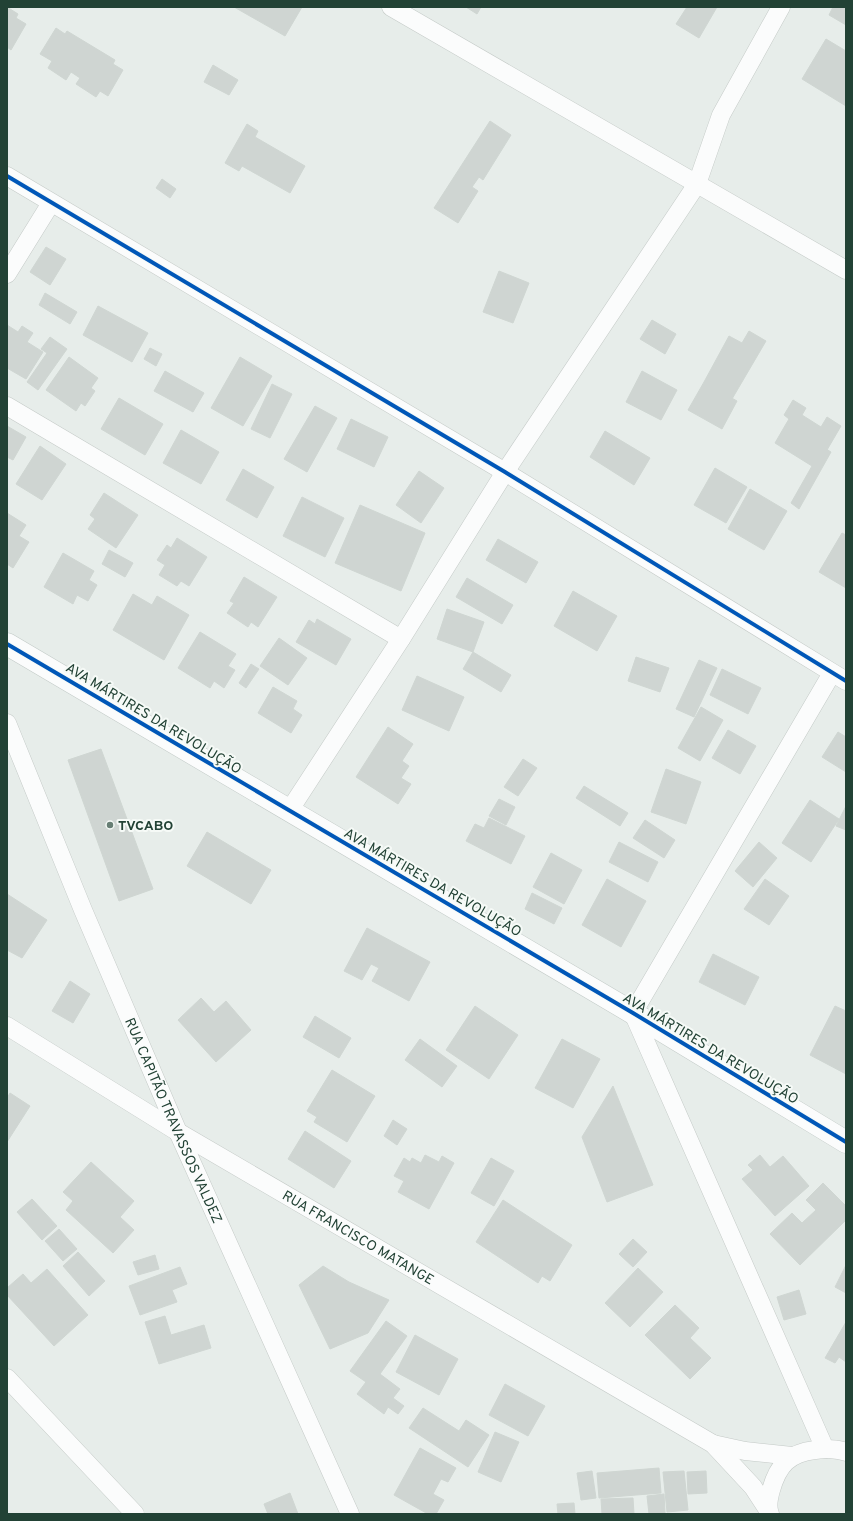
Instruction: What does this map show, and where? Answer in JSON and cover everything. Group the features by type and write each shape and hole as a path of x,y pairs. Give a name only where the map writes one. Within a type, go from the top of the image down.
{"street":[{"path":"391,7 846,270"},
{"path":"288,811 401,639 505,472 697,184 721,115 781,7"},
{"path":"7,176 505,472 839,677 633,1013 824,1449"},
{"path":"7,274 51,202"},
{"path":"7,406 401,639"},
{"name":"AVA MÁRTIRES DA REVOLUÇÃO","path":"7,644 633,1013 846,1142"},
{"name":"RUA CAPITÃO TRAVASSOS VALDEZ","path":"7,723 83,910 178,1132 350,1514"},
{"name":"RUA FRANCISCO MATANGE","path":"7,1026 178,1132 713,1444"},
{"path":"7,1378 135,1514"},
{"path":"713,1444 745,1451 792,1456"},
{"path":"713,1444 753,1487 769,1512"},
{"path":"769,1512 769,1495 774,1479 785,1462 792,1456 805,1451 824,1449 846,1452"}],"building":[{"path":"7,7 18,14 16,18 26,24 11,50 7,47"},
{"path":"234,7 302,7 285,36"},
{"path":"466,7 481,7 477,14"},
{"path":"687,7 717,7 699,38 676,24"},
{"path":"833,7 846,7 846,25 829,15"},
{"path":"56,28 65,34 67,31 115,60 113,64 123,70 108,96 100,91 96,97 76,84 80,78 71,72 66,80 48,68 52,61 40,54"},
{"path":"826,39 846,51 846,106 802,79"},
{"path":"213,65 238,80 229,95 204,82"},
{"path":"490,121 511,135 483,180 479,177 472,187 478,191 458,223 434,208"},
{"path":"247,124 258,131 255,137 305,166 290,193 242,166 239,171 225,163"},
{"path":"162,179 176,189 170,198 156,188"},
{"path":"46,247 66,259 50,285 30,272"},
{"path":"499,271 529,283 513,323 483,312"},
{"path":"45,293 77,312 70,324 39,305"},
{"path":"98,306 148,333 132,362 83,335"},
{"path":"652,320 676,334 665,354 640,339"},
{"path":"7,325 18,332 22,326 33,333 27,342 43,352 26,379 7,368"},
{"path":"749,331 766,341 732,399 704,382 729,336 742,343"},
{"path":"50,337 67,349 38,390 27,382 47,353 41,349"},
{"path":"150,348 162,354 156,366 144,359"},
{"path":"69,357 98,378 91,388 95,391 85,406 81,403 76,411 46,390"},
{"path":"240,357 272,376 243,426 211,408"},
{"path":"165,371 204,393 193,412 154,391"},
{"path":"642,371 677,390 661,420 626,402"},
{"path":"704,382 737,401 722,429 688,410"},
{"path":"272,384 292,394 270,438 251,429"},
{"path":"119,398 163,424 145,455 101,429"},
{"path":"793,400 806,408 802,415 821,427 827,417 841,426 827,450 786,424 789,419 784,415"},
{"path":"315,406 337,418 307,472 284,459"},
{"path":"351,419 388,437 374,467 337,449"},
{"path":"786,424 831,452 799,509 791,503 812,466 775,443"},
{"path":"7,426 26,437 13,460 7,457"},
{"path":"181,430 219,452 201,484 163,463"},
{"path":"605,431 650,458 634,485 590,457"},
{"path":"40,446 66,464 42,500 16,484"},
{"path":"715,468 747,487 726,523 694,505"},
{"path":"243,469 274,487 257,518 226,500"},
{"path":"419,471 444,488 421,523 396,505"},
{"path":"750,489 787,511 764,550 728,529"},
{"path":"104,493 138,515 116,548 88,529 95,519 90,515"},
{"path":"302,497 344,518 325,557 283,536"},
{"path":"360,505 425,533 401,591 335,563"},
{"path":"7,513 26,525 19,536 29,542 13,568 7,564"},
{"path":"842,533 846,535 846,588 819,572"},
{"path":"177,538 207,557 189,586 181,581 177,586 159,575 165,565 157,560 167,545 171,548"},
{"path":"498,539 538,562 526,583 486,560"},
{"path":"109,550 133,563 125,577 102,564"},
{"path":"63,553 94,571 89,580 97,585 88,601 77,595 73,604 44,587"},
{"path":"244,577 277,597 258,627 251,622 248,627 227,613 234,603 230,601"},
{"path":"467,578 513,605 502,624 456,597"},
{"path":"573,591 617,616 597,651 554,626"},
{"path":"133,594 152,605 157,596 189,615 164,660 113,630"},
{"path":"447,609 484,622 473,652 437,639"},
{"path":"317,619 351,639 336,665 296,642 309,620 315,624"},
{"path":"200,632 236,654 228,666 235,670 224,688 214,681 210,688 178,668"},
{"path":"279,638 307,658 288,685 260,666"},
{"path":"473,652 511,675 501,692 463,669"},
{"path":"636,657 669,668 660,692 628,681"},
{"path":"699,660 717,668 694,717 676,709"},
{"path":"251,664 259,669 246,688 239,683"},
{"path":"722,669 761,688 748,714 710,695"},
{"path":"417,676 464,697 449,731 402,710"},
{"path":"273,687 297,701 293,709 302,715 291,733 258,713"},
{"path":"701,707 723,720 700,761 678,748"},
{"path":"388,727 413,744 402,761 409,766 401,778 411,784 398,804 356,777"},
{"path":"728,730 756,746 740,774 712,758"},
{"path":"838,732 846,737 846,772 822,757"},
{"name":"TVCABO","path":"101,749 153,889 119,901 68,760"},
{"path":"523,759 537,768 518,796 504,787"},
{"path":"666,769 701,782 686,824 651,812"},
{"path":"584,786 628,813 620,826 576,798"},
{"path":"499,799 515,807 506,825 489,816"},
{"path":"810,800 839,819 811,862 782,843"},
{"path":"846,806 846,830 836,826"},
{"path":"489,818 525,836 511,864 466,841 475,824 484,828"},
{"path":"645,820 675,840 664,858 633,838"},
{"path":"207,832 271,870 251,904 187,866"},
{"path":"619,842 658,862 648,882 609,862"},
{"path":"759,842 777,858 753,887 735,871"},
{"path":"551,853 582,870 564,904 533,887"},
{"path":"607,879 646,901 621,947 582,925"},
{"path":"765,879 789,896 769,925 744,909"},
{"path":"532,893 562,908 554,924 525,909"},
{"path":"7,894 47,920 22,958 7,950"},
{"path":"367,928 430,962 409,1001 372,981 379,968 371,964 362,980 344,971"},
{"path":"713,954 759,977 745,1005 699,982"},
{"path":"70,981 90,994 73,1023 52,1011"},
{"path":"201,998 214,1012 226,1001 251,1030 216,1062 178,1020"},
{"path":"475,1006 518,1035 489,1079 446,1050"},
{"path":"835,1006 846,1011 846,1074 810,1055"},
{"path":"315,1016 351,1038 339,1058 303,1037"},
{"path":"420,1039 457,1066 442,1087 405,1060"},
{"path":"562,1039 600,1059 573,1108 535,1088"},
{"path":"332,1070 375,1096 347,1142 314,1122 317,1117 307,1111"},
{"path":"613,1086 653,1185 607,1202 582,1137"},
{"path":"10,1093 30,1106 7,1142 7,1098"},
{"path":"393,1120 407,1129 397,1145 384,1136"},
{"path":"305,1131 351,1161 334,1188 288,1159"},
{"path":"425,1155 439,1162 442,1156 454,1163 429,1209 398,1192 404,1181 394,1176 404,1158 410,1162 412,1158 421,1163"},
{"path":"760,1155 770,1167 783,1156 809,1186 775,1216 742,1179 753,1170 748,1165"},
{"path":"491,1158 514,1171 494,1206 471,1193"},
{"path":"91,1162 134,1201 120,1217 134,1230 113,1253 66,1210 73,1201 63,1192"},
{"path":"823,1183 846,1206 846,1220 800,1265 770,1234 792,1213 802,1223 816,1210 806,1200"},
{"path":"32,1199 57,1226 42,1240 17,1212"},
{"path":"503,1200 572,1245 550,1281 542,1276 538,1283 476,1242"},
{"path":"59,1229 77,1249 63,1261 45,1241"},
{"path":"633,1239 647,1252 633,1267 619,1254"},
{"path":"78,1252 105,1281 89,1296 63,1266"},
{"path":"155,1255 159,1269 138,1275 133,1262"},
{"path":"846,1265 846,1293 835,1287"},
{"path":"323,1266 349,1282 389,1300 368,1333 330,1349 299,1285"},
{"path":"180,1267 187,1284 172,1290 177,1302 140,1315 129,1286"},
{"path":"638,1268 663,1292 630,1327 605,1303"},
{"path":"47,1269 88,1315 54,1346 7,1295 7,1288 23,1274 31,1283"},
{"path":"799,1290 806,1314 784,1320 777,1297"},
{"path":"675,1305 699,1328 690,1338 711,1358 690,1379 645,1335"},
{"path":"165,1316 171,1335 204,1325 211,1348 159,1364 145,1322"},
{"path":"386,1321 407,1336 380,1374 400,1389 393,1398 404,1406 398,1414 388,1407 384,1414 357,1394 366,1382 350,1371"},
{"path":"846,1322 846,1362 839,1357 835,1363 825,1358"},
{"path":"415,1335 458,1359 439,1395 396,1372"},
{"path":"505,1384 545,1406 528,1436 489,1415"},
{"path":"423,1408 459,1431 466,1420 489,1435 468,1467 409,1428"},
{"path":"495,1432 519,1442 501,1482 478,1472"},
{"path":"420,1448 456,1468 448,1482 441,1479 433,1494 444,1500 436,1514 428,1514 394,1495"},
{"path":"659,1468 661,1493 599,1498 597,1473"},
{"path":"592,1471 596,1498 581,1500 577,1473"},
{"path":"684,1471 688,1510 667,1512 663,1472"},
{"path":"706,1471 707,1493 688,1494 687,1472"},
{"path":"290,1493 298,1514 268,1514 264,1504"},
{"path":"664,1494 665,1513 649,1514 647,1496"},
{"path":"633,1498 634,1514 602,1514 601,1499"},
{"path":"574,1503 575,1514 558,1514 557,1504"}],"cycle path":[{"path":"7,176 505,472 846,681"},
{"path":"7,644 633,1013 846,1142"}],"place":[{"name":"TVCABO","path":"110,825"}]}
